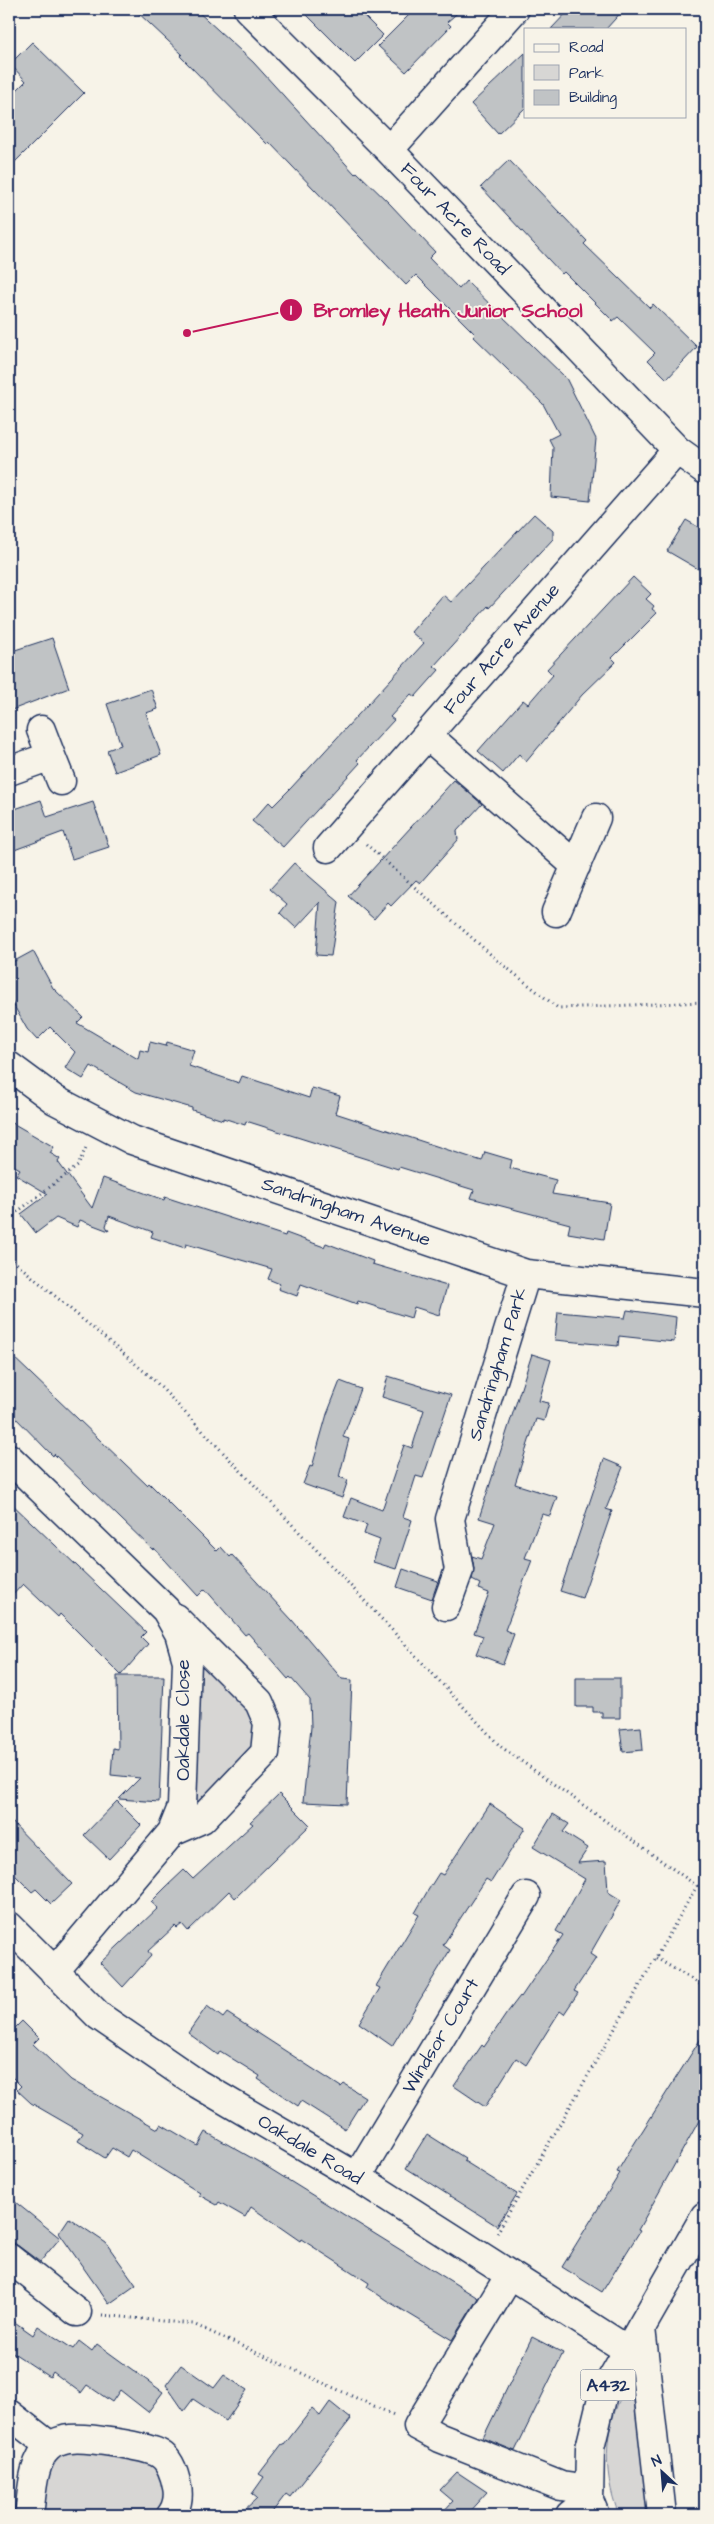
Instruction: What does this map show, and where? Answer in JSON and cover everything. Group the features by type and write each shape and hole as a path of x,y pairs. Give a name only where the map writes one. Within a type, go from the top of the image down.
{"street":[{"name":"Four Acre Road","path":"248,9 389,150 677,450 705,470"},
{"path":"389,150 515,9"},
{"name":"Four Acre Avenue","path":"328,848 677,450"},
{"path":"41,730 61,781"},
{"path":"427,735 576,866"},
{"path":"9,772 52,756"},
{"path":"556,912 596,818"},
{"name":"Sandringham Avenue","path":"9,1066 55,1100 132,1140 526,1274 705,1293"},
{"name":"Sandringham Park","path":"446,1606 459,1570 450,1518 526,1274"},
{"name":"Oakdale Close","path":"9,1458 259,1702 268,1723 265,1753 202,1819 172,1832"},
{"name":"Oakdale Close","path":"54,1972 172,1832 182,1807 187,1661 179,1634 166,1610"},
{"name":"Windsor Court","path":"357,2177 526,1896"},
{"name":"Oakdale Road","path":"9,1926 99,2016 198,2084 357,2177 510,2275 635,2340"},
{"name":"A432","path":"586,2505 590,2448 603,2394 705,2216"},
{"path":"9,2258 77,2312"},
{"path":"510,2275 418,2426 440,2438 561,2486 586,2505"},
{"path":"635,2340 662,2515"},
{"path":"9,2414 50,2446"},
{"path":"29,2515 36,2470 50,2446 70,2439 144,2446 162,2454 174,2472 178,2494 174,2511 171,2515"}],"path":[{"path":"347,827 497,960 558,1008 705,1002"},
{"path":"9,1218 78,1166 88,1143 94,1120"},
{"path":"9,1257 152,1378 348,1583 500,1746 697,1886 483,2258"},
{"path":"656,1958 705,1987"},
{"path":"77,2312 193,2324 418,2426"}],"green space":[{"path":"200,1661 257,1713 256,1754 191,1811"},
{"path":"631,2380 650,2515 619,2515 609,2481 608,2446 610,2428 622,2395"},
{"path":"71,2448 155,2462 165,2476 165,2507 158,2515 39,2515 51,2460"}],"building":[{"path":"134,9 195,9 253,62 355,174 357,172 390,204 435,252 429,258 459,289 466,281 566,378 596,439 590,501 551,497 553,447 549,439 559,434 543,404 473,336 475,334 416,275 406,285 269,142 267,144 180,56 182,54"},
{"path":"301,9 357,9 383,35 355,63"},
{"path":"415,9 462,9 447,22 451,26 406,72 378,46"},
{"path":"570,9 624,9 607,28 552,28"},
{"path":"32,42 84,93 9,168 9,98 26,81 10,64"},
{"path":"524,54 524,109 498,134 471,104"},
{"path":"509,160 587,241 584,244 650,308 653,304 697,347 667,379 648,360 655,353 618,317 613,321 564,272 562,274 481,187"},
{"path":"534,514 553,531 553,539 489,608 488,606 434,666 439,670 415,697 411,694 390,717 394,720 357,760 360,763 283,847 252,821 269,802 273,806 291,788 424,643 411,632 443,595 451,602"},
{"path":"686,520 705,531 705,573 667,551"},
{"path":"633,577 651,594 646,599 654,606 652,609 657,613 612,658 616,662 582,695 526,762 519,754 503,773 478,751 523,700 528,704 553,675 547,669"},
{"path":"52,638 69,688 9,711 9,652"},
{"path":"151,689 158,709 146,713 161,755 115,772 107,750 121,745 107,704"},
{"path":"454,780 482,804 457,831 458,840 420,883 416,880 391,906 388,903 374,919 348,896"},
{"path":"41,800 47,817 93,802 109,847 72,859 63,832 9,852 9,811"},
{"path":"294,863 339,902 331,956 316,955 320,902 296,928 280,913 287,904 270,889"},
{"path":"33,951 53,988 83,1017 77,1023 138,1059 140,1050 148,1052 150,1042 166,1046 167,1042 194,1050 189,1066 239,1083 242,1076 309,1098 312,1088 340,1096 335,1113 482,1161 485,1152 512,1160 510,1168 556,1180 552,1194 610,1203 604,1239 568,1233 570,1224 471,1198 474,1190 399,1167 398,1169 246,1121 245,1125 223,1118 223,1120 192,1110 192,1108 136,1092 91,1066 83,1079 65,1068 75,1052 50,1027 37,1040 27,1029 9,997 9,964"},
{"path":"9,1121 54,1147 50,1153 60,1159 58,1162 92,1208 103,1178 164,1200 165,1197 285,1236 286,1233 324,1247 326,1243 373,1261 372,1264 447,1286 439,1315 414,1307 411,1318 358,1301 357,1304 301,1284 297,1296 278,1289 280,1284 268,1279 272,1269 186,1244 185,1248 151,1237 153,1232 109,1216 106,1226 109,1231 80,1220 77,1227 56,1218 36,1233 21,1214 48,1194 16,1175 20,1169 9,1163"},
{"path":"627,1310 676,1317 674,1342 619,1336 618,1346 555,1340 558,1312 625,1318"},
{"path":"9,1353 147,1485 149,1483 217,1551 221,1547 230,1557 232,1555 292,1620 342,1679 352,1680 347,1804 303,1802 311,1727 310,1700 290,1677 288,1679 248,1633 245,1635 205,1589 198,1596 154,1548 153,1550 54,1454 53,1456 9,1411"},
{"path":"532,1354 551,1360 539,1401 549,1403 544,1421 536,1419 515,1484 557,1497 550,1516 542,1514 525,1558 532,1560 505,1630 514,1634 503,1664 476,1654 483,1636 474,1633 489,1593 478,1589 480,1584 472,1580 474,1568 472,1556 481,1559 495,1523 479,1518"},
{"path":"388,1376 451,1395 423,1478 416,1476 403,1517 412,1520 396,1569 373,1562 380,1540 364,1534 367,1525 344,1517 351,1498 382,1510 404,1445 412,1448 424,1410 382,1397"},
{"path":"340,1381 361,1389 343,1437 349,1439 339,1477 348,1480 342,1498 303,1484 310,1466 312,1467 327,1414"},
{"path":"604,1459 623,1467 606,1509 612,1511 582,1598 560,1591"},
{"path":"9,1501 146,1632 141,1637 148,1644 121,1675 60,1614 58,1617 23,1584 9,1599"},
{"path":"403,1569 438,1581 432,1599 397,1587"},
{"path":"117,1676 164,1676 159,1802 119,1799 140,1778 111,1775 113,1748 118,1749"},
{"path":"576,1678 620,1678 620,1718 602,1718 602,1712 593,1712 593,1707 576,1707"},
{"path":"641,1727 643,1750 623,1752 620,1729"},
{"path":"279,1794 310,1825 235,1898 229,1891 188,1931 182,1924 177,1928 175,1926 148,1951 151,1956 123,1987 100,1963 158,1908 151,1902 184,1870 193,1879 253,1824 250,1822"},
{"path":"117,1801 141,1825 109,1859 84,1835"},
{"path":"490,1804 525,1828 491,1882 486,1879 443,1945 450,1950 392,2046 359,2023 380,1988 376,1986 419,1915 415,1913 427,1892 439,1873 443,1875"},
{"path":"553,1814 569,1824 563,1832 588,1848 578,1863 606,1861 608,1892 621,1900 590,1954 596,1958 574,1991 578,1993 564,2014 560,2011 526,2065 516,2058 485,2107 454,2086 482,2045 484,2047 507,2013 521,1997 563,1935 556,1931 585,1879 533,1847"},
{"path":"9,1819 72,1884 51,1904 36,1889 32,1892 9,1869"},
{"path":"207,2006 223,2018 227,2013 341,2087 344,2084 365,2097 345,2129 301,2101 298,2106 258,2079 260,2076 220,2051 218,2055 188,2033"},
{"path":"22,2021 39,2038 33,2044 71,2080 158,2129 161,2124 198,2146 206,2132 264,2165 478,2298 452,2340 386,2300 367,2287 369,2283 301,2239 300,2241 251,2207 245,2217 219,2202 217,2205 199,2195 200,2193 131,2150 127,2157 112,2148 105,2158 78,2141 83,2133 31,2103 17,2090 21,2086 9,2074 9,2034"},
{"path":"705,2032 705,2110 638,2230 640,2231 602,2292 562,2267 620,2173 617,2172 629,2152"},
{"path":"427,2134 465,2158 464,2161 517,2194 497,2226 406,2168"},
{"path":"9,2197 60,2238 40,2262 9,2239"},
{"path":"69,2218 106,2243 136,2285 109,2304 59,2233"},
{"path":"9,2318 33,2335 38,2326 73,2349 79,2341 92,2351 97,2344 163,2392 148,2412 120,2390 112,2402 87,2385 81,2393 53,2372 50,2377 9,2350"},
{"path":"532,2337 563,2353 515,2451 483,2438"},
{"path":"181,2365 214,2388 224,2375 247,2390 226,2421 193,2399 184,2411 166,2385"},
{"path":"330,2402 351,2419 290,2497 286,2494 270,2515 239,2515 257,2498 252,2494 264,2477 259,2474 282,2444 284,2445 312,2409 320,2416"},
{"path":"457,2472 487,2492 466,2515 440,2515 453,2501 440,2490"}],"place":[{"name":"Bromley Heath Junior School","path":"187,333"}]}
